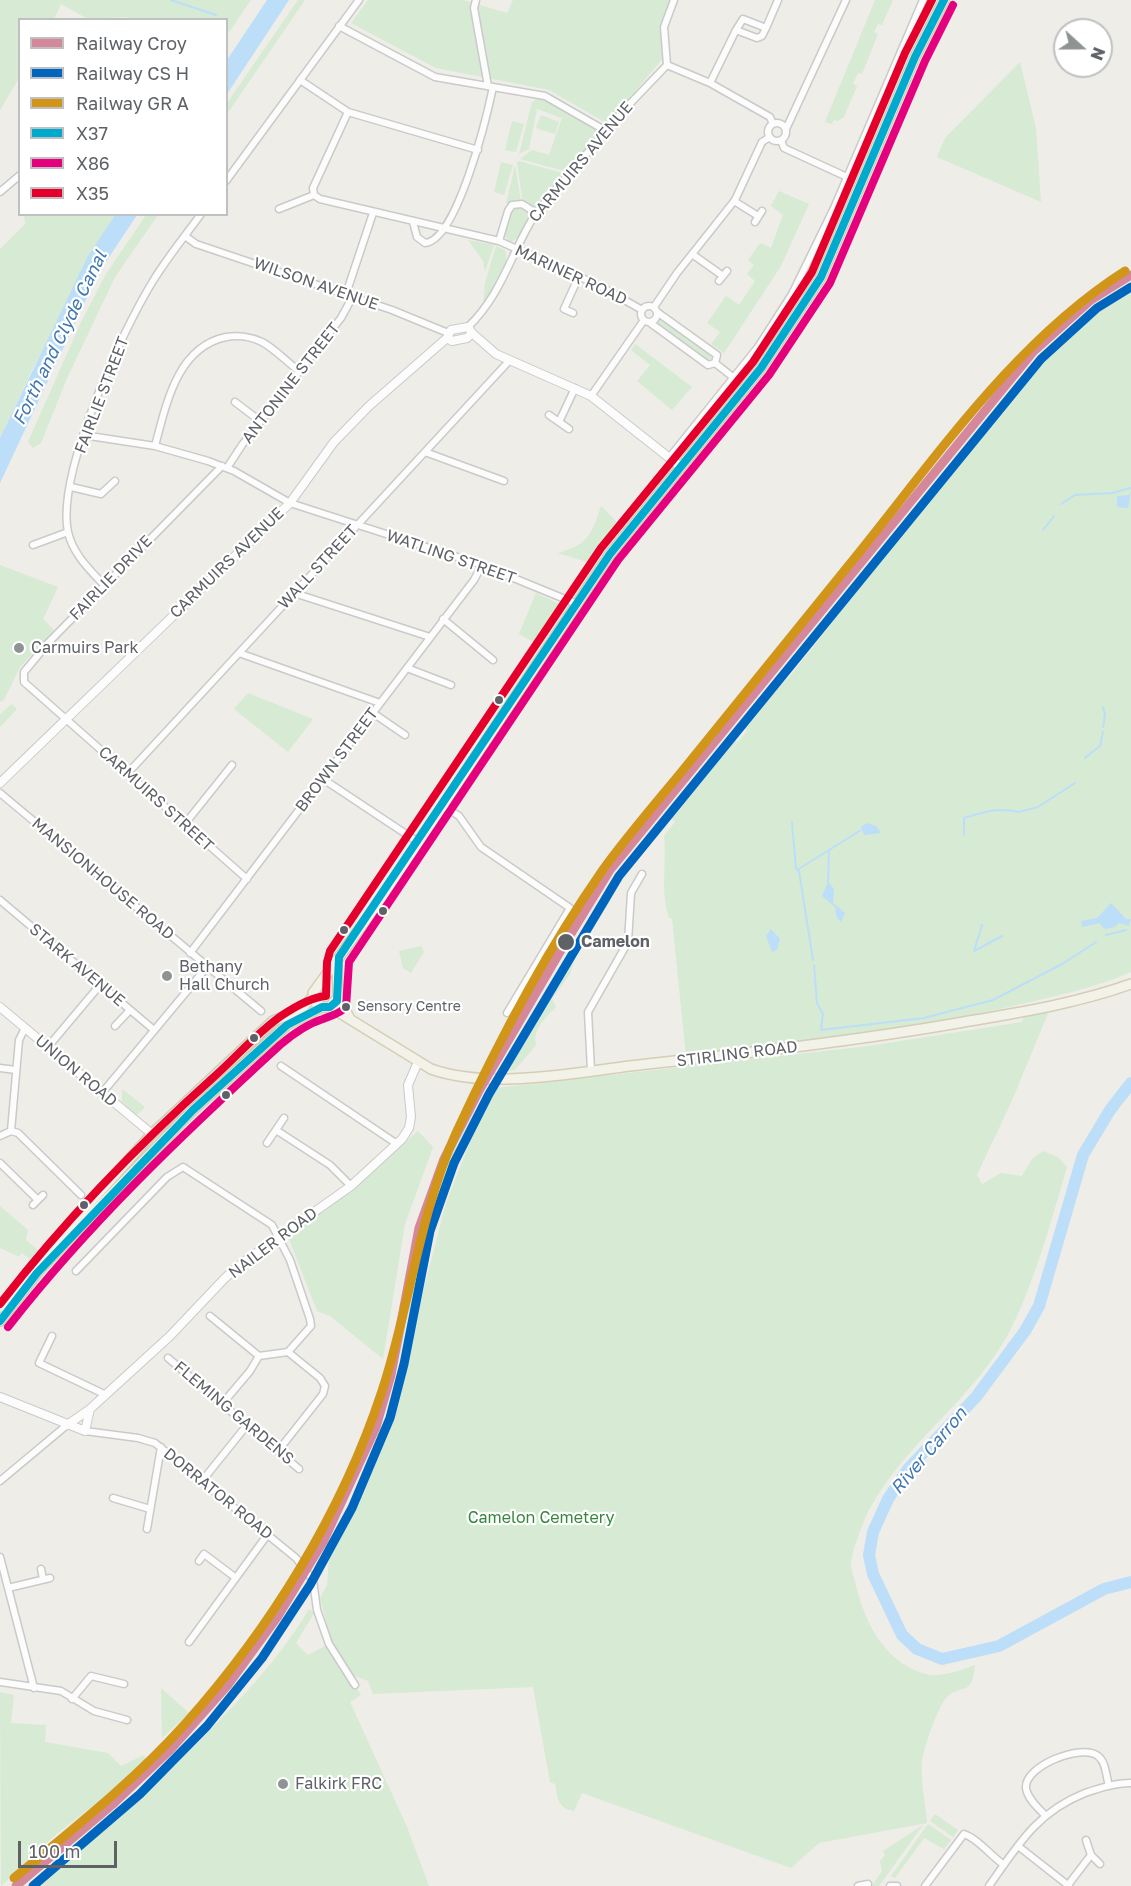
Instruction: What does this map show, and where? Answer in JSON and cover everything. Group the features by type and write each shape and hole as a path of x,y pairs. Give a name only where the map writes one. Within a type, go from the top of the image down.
{"main road":[{"path":"0,1307 38,1260 152,1134 273,1021 301,1008 313,997 314,990 337,963 623,537 761,368 805,304 837,242 894,105 944,0"},
{"path":"0,1321 37,1274 174,1129 267,1041 287,1025 326,1007 337,993 337,963"},
{"path":"322,983 330,984 337,993"},
{"name":"STIRLING ROAD","path":"326,1007 418,1062 448,1075 485,1080 695,1060 927,1028 1035,1010 1131,984"},
{"name":"STIRLING ROAD","path":"337,993 352,1021"},
{"path":"313,997 326,1007"},
{"path":"152,1134 161,1136 174,1129"}],"street":[{"path":"228,178 359,0"},
{"path":"413,222 417,237 425,243 436,240 446,228 478,150 490,87 474,8 476,0"},
{"path":"674,0 664,27 667,65 710,83 770,117 773,124"},
{"path":"736,30 757,38 762,36 778,0"},
{"path":"781,140 785,137 786,129 846,0"},
{"path":"669,458 758,347 792,294 848,177 923,0"},
{"path":"710,83 743,19 766,28"},
{"path":"339,26 435,77 545,96 606,131"},
{"name":"CARMUIRS AVENUE","path":"469,333 498,291 536,213 606,131 667,65"},
{"path":"300,80 348,112 478,150"},
{"path":"882,99 894,105"},
{"path":"279,209 314,195 313,188 348,112"},
{"path":"773,124 782,124 786,129"},
{"path":"770,137 768,131 773,124"},
{"path":"591,396 647,321 655,320 656,310 692,254 734,201 762,142 770,137 781,140"},
{"path":"781,140 784,148 848,177"},
{"path":"0,192 18,177"},
{"name":"MARINER ROAD","path":"314,195 320,199 373,213 500,241 579,276 642,310"},
{"path":"734,201 758,216"},
{"name":"MARINER ROAD","path":"500,241 508,210 512,205 522,204 536,213"},
{"name":"ANTONINE STREET","path":"224,467 341,318 373,213"},
{"name":"FAIRLIE STREET","path":"103,584 76,554 68,532 71,487 83,435 109,369 136,310 154,279 200,216"},
{"name":"WILSON AVENUE","path":"185,237 196,243 349,295 447,335"},
{"path":"692,254 723,276"},
{"path":"573,313 564,309 579,276"},
{"path":"648,306 656,310 717,355 715,363 708,365 647,321 641,316 642,310 648,306"},
{"path":"447,335 452,341 469,333 486,348 591,396 681,467"},
{"name":"CARMUIRS AVENUE","path":"0,783 290,503 334,442 358,416 447,335"},
{"path":"155,446 170,394 191,357 201,347 215,339 234,336 263,342 299,371"},
{"name":"WALL STREET","path":"127,774 510,360"},
{"path":"715,363 734,378"},
{"path":"559,422 574,388"},
{"path":"235,402 260,421"},
{"path":"549,416 569,429"},
{"name":"WATLING STREET","path":"83,435 155,446 224,467 290,503 482,565 577,604"},
{"path":"425,452 504,480"},
{"name":"FAIRLIE DRIVE","path":"65,719 24,682 24,672 103,584 224,467"},
{"path":"71,487 100,494 115,481"},
{"path":"33,545 68,532"},
{"name":"BROWN STREET","path":"190,954 407,668 482,565"},
{"path":"294,593 430,637"},
{"path":"443,619 493,660"},
{"path":"239,653 380,703"},
{"path":"407,668 451,685"},
{"path":"373,713 405,735"},
{"name":"CARMUIRS STREET","path":"65,719 247,879"},
{"path":"184,825 232,765"},
{"path":"323,778 418,842"},
{"name":"MANSIONHOUSE ROAD","path":"0,793 261,1011"},
{"path":"442,805 459,816 481,847 570,908 507,1013"},
{"path":"591,1070 588,1012 628,942 629,904 635,883 642,874"},
{"path":"627,878 635,883"},
{"name":"STARK AVENUE","path":"0,900 154,1030"},
{"path":"102,1093 207,967"},
{"path":"48,1048 100,985"},
{"name":"UNION ROAD","path":"0,1007 152,1134"},
{"path":"115,1026 130,1010"},
{"path":"11,1131 19,1040 25,1028"},
{"name":"NAILER ROAD","path":"67,1425 90,1409 170,1336 234,1270 351,1186 397,1144 409,1128 411,1117 408,1085 418,1062"},
{"path":"281,1066 397,1144"},
{"path":"0,1068 16,1070"},
{"path":"267,1143 284,1118"},
{"path":"276,1130 330,1165 351,1186"},
{"path":"0,1136 11,1131 18,1133 81,1195"},
{"path":"0,1163 38,1200"},
{"path":"76,1271 167,1177 183,1167 273,1225 310,1319 310,1326 288,1352 258,1356 210,1316"},
{"path":"52,1336 39,1363 105,1395"},
{"path":"278,1451 323,1394 325,1386 320,1378 288,1352"},
{"path":"223,1403 250,1371 258,1356"},
{"name":"FLEMING GARDENS","path":"168,1358 300,1468"},
{"name":"DORRATOR ROAD","path":"0,1397 85,1431 138,1438 161,1447 296,1558 313,1580 323,1633 355,1685"},
{"path":"85,1431 90,1409"},
{"path":"0,1481 67,1425"},
{"path":"202,1481 248,1425"},
{"path":"147,1528 161,1447"},
{"path":"113,1498 150,1509"},
{"path":"189,1642 268,1534"},
{"path":"199,1561 204,1554 236,1578"},
{"path":"0,1557 34,1688"},
{"path":"8,1588 46,1578 41,1569"},
{"path":"72,1699 91,1676 124,1684"},
{"path":"0,1682 61,1691 94,1711 127,1720"},
{"path":"1045,1815 1027,1792 1027,1783 1033,1772 1053,1761 1076,1752 1092,1752 1102,1760 1109,1786"},
{"path":"988,1886 1045,1815 1066,1801 1109,1786 1131,1783"},
{"path":"925,1886 964,1834 976,1840 986,1852 1004,1864"},
{"path":"1086,1840 1091,1855 1100,1864"},
{"path":"1018,1846 1068,1886 1091,1855"},
{"path":"859,1886 868,1884"},
{"path":"890,1886 897,1886"}],"green space":[{"path":"0,0 251,0 228,34 228,18 86,18 61,4 54,18 18,18 18,80 0,110"},
{"path":"298,0 305,0 228,113 228,102"},
{"path":"368,0 463,0 507,13 513,0 672,0 661,27 664,57 608,124 549,90 436,68 351,23"},
{"path":"875,0 893,0 882,25 878,24 874,32 878,34 862,74 858,73 853,84 857,86 844,117 838,121 834,120 831,124 825,122"},
{"path":"1020,62 1036,128 1041,202 937,157 945,138"},
{"path":"538,98 556,105 597,131 593,142 568,172 520,159 532,150 549,155 562,118 537,109 529,149 519,154 532,102"},
{"path":"541,115 559,122 555,134 536,128"},
{"path":"512,121 524,124 516,152 505,150"},
{"path":"519,161 566,174 535,211 523,203 517,163"},
{"path":"501,162 513,165 504,195 494,192"},
{"path":"515,165 521,201 506,204"},
{"path":"779,191 809,204 781,266 724,353 711,344 720,332 707,323 726,296 739,305 755,281 747,274 754,265 748,260 760,243 771,248 783,215 771,206"},
{"path":"518,207 528,211 528,220 521,234 510,242 504,235 512,208"},
{"path":"24,216 114,216 34,366 0,438 0,249 25,224"},
{"path":"145,216 157,216 115,277 68,376 41,443 33,448 28,442 81,322 106,274"},
{"path":"468,240 494,245 485,272 483,261"},
{"path":"496,246 505,250 505,263 500,277 483,303 485,283"},
{"path":"1131,284 1131,972 1103,983 1060,995 935,1022 686,1056 672,919 669,918 666,908 664,887 664,836 675,822 667,813 730,739 735,737 737,742 724,759 747,731 743,727 765,700 792,674 949,468 1008,396 1065,336"},
{"path":"660,318 712,356 709,361 656,323"},
{"path":"635,344 692,387 672,410 637,381 650,365 631,350"},
{"path":"601,506 621,526 593,564 558,553 576,546 587,537 595,524"},
{"name":"Carmuirs Park","path":"0,565 58,587 43,619 54,630 20,667 4,700 0,702"},
{"path":"536,593 559,604 562,610 539,645 519,634"},
{"path":"248,693 313,719 288,752 234,709"},
{"path":"12,704 17,709 0,727 0,714"},
{"path":"604,897 611,900 576,955 570,974 552,999 556,1007 538,1029 536,1045 515,1070 503,1071 525,1027 529,1027 552,982 562,972 575,951 579,936"},
{"path":"421,946 424,952 411,973 403,968 399,951"},
{"name":"Camelon Cemetery","path":"1051,1006 1014,1096 977,1175 982,1184 1001,1173 1022,1176 1032,1159 1043,1151 1058,1157 1067,1167 1033,1277 1016,1319 990,1362 897,1468 880,1491 866,1516 851,1564 860,1600 871,1626 886,1649 896,1659 908,1667 929,1675 949,1673 975,1665 969,1686 952,1693 943,1702 925,1748 922,1762 922,1785 927,1823 819,1843 791,1868 582,1793 574,1811 568,1810 559,1802 555,1784 550,1782 533,1687 373,1694 368,1681 350,1674 330,1637 320,1598 327,1585 329,1559 399,1385 446,1203 472,1137 495,1088 869,1046 1022,1022 1026,1011"},
{"path":"122,1089 145,1107 137,1115 122,1102"},
{"path":"474,1108 475,1113 450,1172 430,1232 400,1355 411,1283 423,1231 450,1155"},
{"path":"418,1131 433,1147 405,1224 383,1359 330,1316 317,1311 289,1239 292,1234 353,1188"},
{"path":"0,1206 28,1230 26,1240 38,1250 30,1259 22,1253 19,1257 0,1248"},
{"path":"309,1609 314,1613 296,1643 308,1655 329,1644 361,1695 350,1702 407,1827 429,1886 32,1886 78,1848 162,1770 167,1774 261,1675"},
{"path":"161,1688 189,1713 162,1738"},
{"path":"0,1692 14,1695 11,1723 46,1725 45,1742 108,1753 121,1766 144,1755 149,1768 102,1808 89,1809 54,1836 1,1886"},
{"path":"935,1814 958,1830 953,1837 930,1821"},
{"path":"928,1824 951,1840 944,1849 924,1838 895,1878 891,1876"},
{"path":"923,1825 879,1886 872,1886 882,1871 880,1861 885,1855 883,1851"}],"water":[{"path":"267,0 289,0 228,92 228,58"},
{"name":"Forth and Clyde Canal","path":"114,216 136,216 98,274 0,483 0,438 88,256"},
{"path":"1131,492 1128,508 1117,507 1117,496 1129,495"},
{"path":"867,823 876,826 881,833 864,835 861,827"},
{"path":"828,882 834,889 833,903 845,913 841,922 837,918 835,907 822,896"},
{"path":"1111,903 1126,919 1131,919 1129,926 1119,923 1115,927 1105,929 1099,923 1082,927 1081,921 1097,918"},
{"path":"771,929 780,939 777,950 772,952 766,936"}],"waterway":[{"path":"171,0 216,15"},
{"path":"1061,504 1075,495 1112,493 1131,488"},
{"path":"1043,530 1054,516"},
{"path":"1103,707 1105,714 1103,727"},
{"path":"1085,758 1100,746 1103,732"},
{"path":"964,835 964,818 992,811 1019,812 1038,807 1075,783"},
{"path":"792,822 796,869"},
{"path":"813,960 797,870 861,830"},
{"path":"828,882 829,851"},
{"path":"974,951 982,925"},
{"path":"1106,935 1126,930"},
{"path":"974,951 1002,936"},
{"path":"814,965 817,1003 823,1014 821,1030 924,1018 993,1000 1064,963 1096,942"},
{"name":"River Carron","path":"1131,1083 1110,1110 1083,1155 1039,1306 1025,1331 976,1397 908,1469 888,1499 873,1532 869,1555 873,1574 902,1635 917,1649 942,1659 999,1646 1104,1589 1131,1582"}],"rail line":[{"name":"Croy","path":"16,1886 114,1803 170,1750 227,1686 278,1616 323,1542 376,1427 391,1375 419,1228 444,1159 480,1089 610,870 1033,352 1091,300 1131,275"}],"transit line":[{"name":"X35","path":"0,1304 76,1213 187,1101 272,1022 303,1003 326,996 327,962 330,951 601,548 753,362 812,272 905,53 932,0"},
{"name":"X37","path":"0,1321 37,1273 193,1110 287,1025 322,1007 330,1007 337,1001 339,957 610,554 761,368 821,277 915,57 944,0"},
{"name":"X86","path":"8,1327 104,1216 208,1112 290,1037 346,1007 349,962 618,560 769,375 830,283 925,61 953,5"},
{"path":"14,1878 124,1785 185,1724 246,1649 300,1568 325,1525 366,1436 392,1359 433,1196 456,1133 523,999 561,934 602,871 631,832 978,404 1048,331 1085,299 1125,271"},
{"path":"33,1886 140,1794 207,1726 262,1658 310,1585 352,1508 390,1418 404,1364 430,1231 454,1163 489,1094 619,876 1041,359 1097,308 1131,287"}],"place":[{"name":"Carmuirs Park","path":"19,648"},
{"name":"Camelon","path":"566,942"},
{"name":"Bethany Hall Church","path":"167,976"},
{"name":"Sensory Centre","path":"346,1007"},
{"name":"Falkirk FRC","path":"283,1784"}]}
